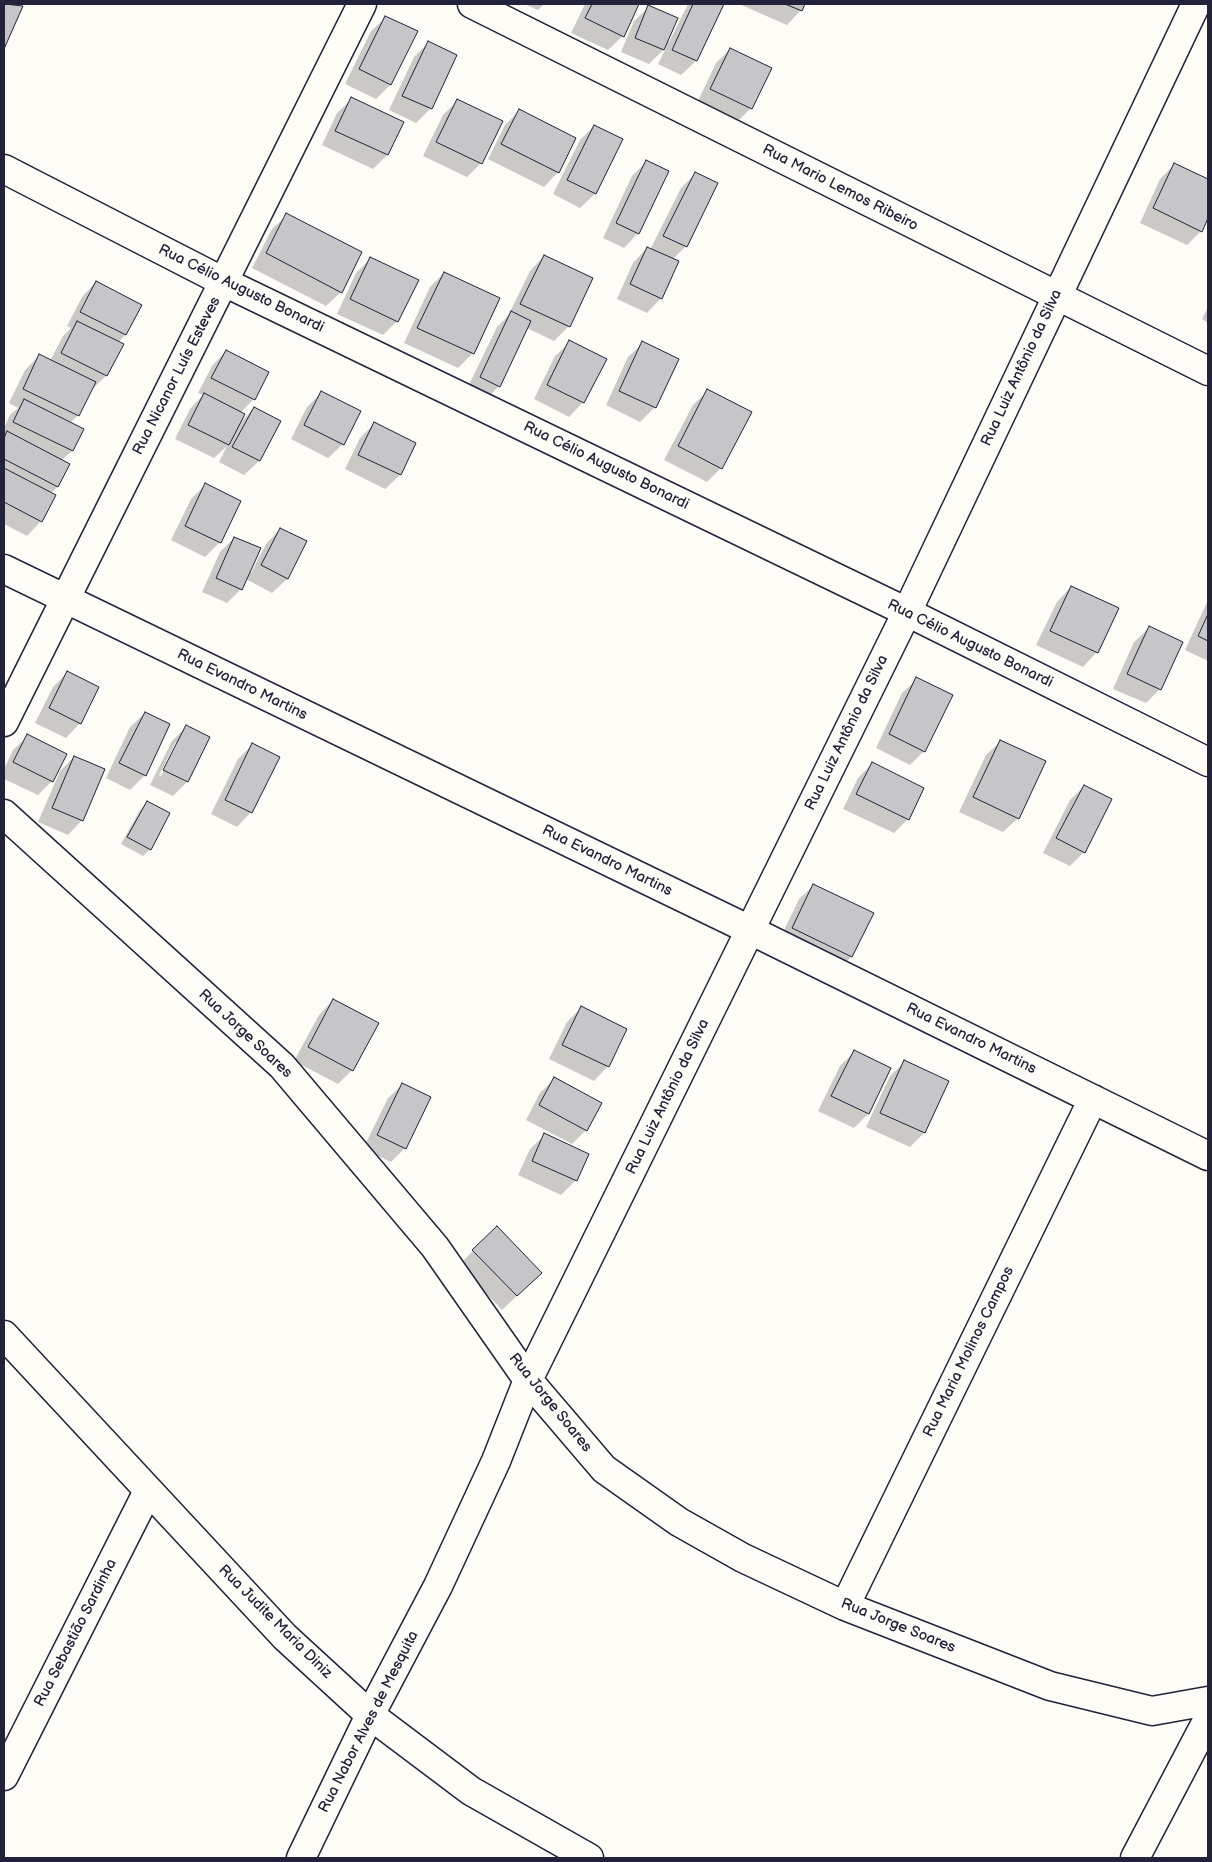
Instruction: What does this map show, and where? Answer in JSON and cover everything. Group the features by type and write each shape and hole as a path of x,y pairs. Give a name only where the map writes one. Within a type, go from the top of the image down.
{"street":[{"name":"Rua Nicanor Luís Esteves","path":"4,722 362,4"},
{"name":"Rua Mario Lemos Ribeiro","path":"472,4 1208,371"},
{"name":"Rua Luiz Antônio da Silva","path":"496,1462 528,1380 907,612 1192,11"},
{"name":"Rua Célio Augusto Bonardi","path":"4,170 224,282 907,612 1208,762"},
{"name":"Rua Evandro Martins","path":"4,569 750,930 1208,1156"},
{"name":"Rua Jorge Soares","path":"4,814 282,1066 436,1247 528,1380 604,1468 679,1522 743,1558 845,1606 1050,1686 1152,1711 1208,1701"},
{"name":"Rua Maria Molinos Campos","path":"845,1606 1093,1099"},
{"name":"Rua Judite Maria Diniz","path":"4,1335 285,1637 370,1715 471,1790 589,1858"},
{"name":"Rua Nabor Alves de Mesquita","path":"301,1858 370,1715 438,1586 496,1462"},
{"name":"Rua Sebastião Sardinha","path":"4,1776 148,1491"},
{"path":"1135,1858 1208,1719"}],"building":[{"path":"4,4 23,6 4,49"},
{"path":"592,4 639,4 624,37 585,18"},
{"path":"693,4 724,4 697,61 672,50"},
{"path":"785,4 805,4 802,11"},
{"path":"648,5 678,18 664,50 635,38"},
{"path":"385,16 418,31 391,85 359,69"},
{"path":"428,41 457,55 432,109 402,96"},
{"path":"730,48 772,68 752,109 710,89"},
{"path":"351,97 404,122 388,155 335,131"},
{"path":"457,99 503,121 482,164 436,142"},
{"path":"519,109 576,138 559,173 501,144"},
{"path":"594,125 623,139 596,194 567,180"},
{"path":"646,160 669,171 639,234 616,223"},
{"path":"1174,163 1208,179 1208,218 1202,232 1153,208"},
{"path":"695,172 718,183 687,247 663,236"},
{"path":"286,213 362,252 342,293 266,253"},
{"path":"647,247 679,261 662,299 630,284"},
{"path":"544,255 593,278 570,327 520,304"},
{"path":"370,257 419,280 398,322 350,299"},
{"path":"444,272 500,298 474,354 417,328"},
{"path":"96,281 142,305 126,335 80,312"},
{"path":"511,311 531,321 500,387 480,377"},
{"path":"77,321 124,344 107,376 61,353"},
{"path":"569,340 607,359 584,403 547,385"},
{"path":"642,341 679,359 656,408 619,391"},
{"path":"226,350 269,372 255,400 211,378"},
{"path":"39,354 96,382 79,416 23,389"},
{"path":"707,389 752,412 722,469 678,446"},
{"path":"321,391 361,411 344,445 304,425"},
{"path":"204,393 245,414 229,445 188,425"},
{"path":"24,399 84,429 73,451 13,422"},
{"path":"254,407 281,421 260,461 232,447"},
{"path":"374,422 416,443 401,475 358,455"},
{"path":"7,431 70,464 58,487 4,459 4,438"},
{"path":"4,468 56,495 42,522 4,502"},
{"path":"205,483 241,501 221,543 185,526"},
{"path":"280,528 307,541 288,579 261,565"},
{"path":"234,537 261,548 242,590 216,578"},
{"path":"1071,586 1119,608 1098,653 1050,631"},
{"path":"1208,614 1208,641 1198,636"},
{"path":"1149,626 1183,642 1161,690 1127,674"},
{"path":"67,671 99,687 81,724 49,708"},
{"path":"916,677 953,695 925,752 889,734"},
{"path":"145,712 170,724 146,776 119,763"},
{"path":"186,725 210,737 188,782 163,770"},
{"path":"27,734 67,754 53,782 13,762"},
{"path":"1000,740 1046,761 1019,819 973,797"},
{"path":"252,743 280,757 252,813 225,800"},
{"path":"74,756 105,769 83,821 52,808"},
{"path":"872,762 924,788 909,820 856,794"},
{"path":"1084,785 1112,799 1085,853 1056,838"},
{"path":"147,801 170,813 151,850 127,837"},
{"path":"813,884 874,913 852,957 792,928"},
{"path":"333,999 379,1023 353,1071 308,1047"},
{"path":"581,1006 627,1029 609,1067 562,1045"},
{"path":"854,1050 891,1068 869,1114 831,1096"},
{"path":"904,1060 949,1081 925,1133 880,1113"},
{"path":"554,1077 602,1103 587,1131 539,1105"},
{"path":"402,1083 431,1097 406,1149 377,1135"},
{"path":"544,1133 589,1154 577,1181 532,1161"},
{"path":"497,1226 542,1273 517,1296 472,1250"}]}
